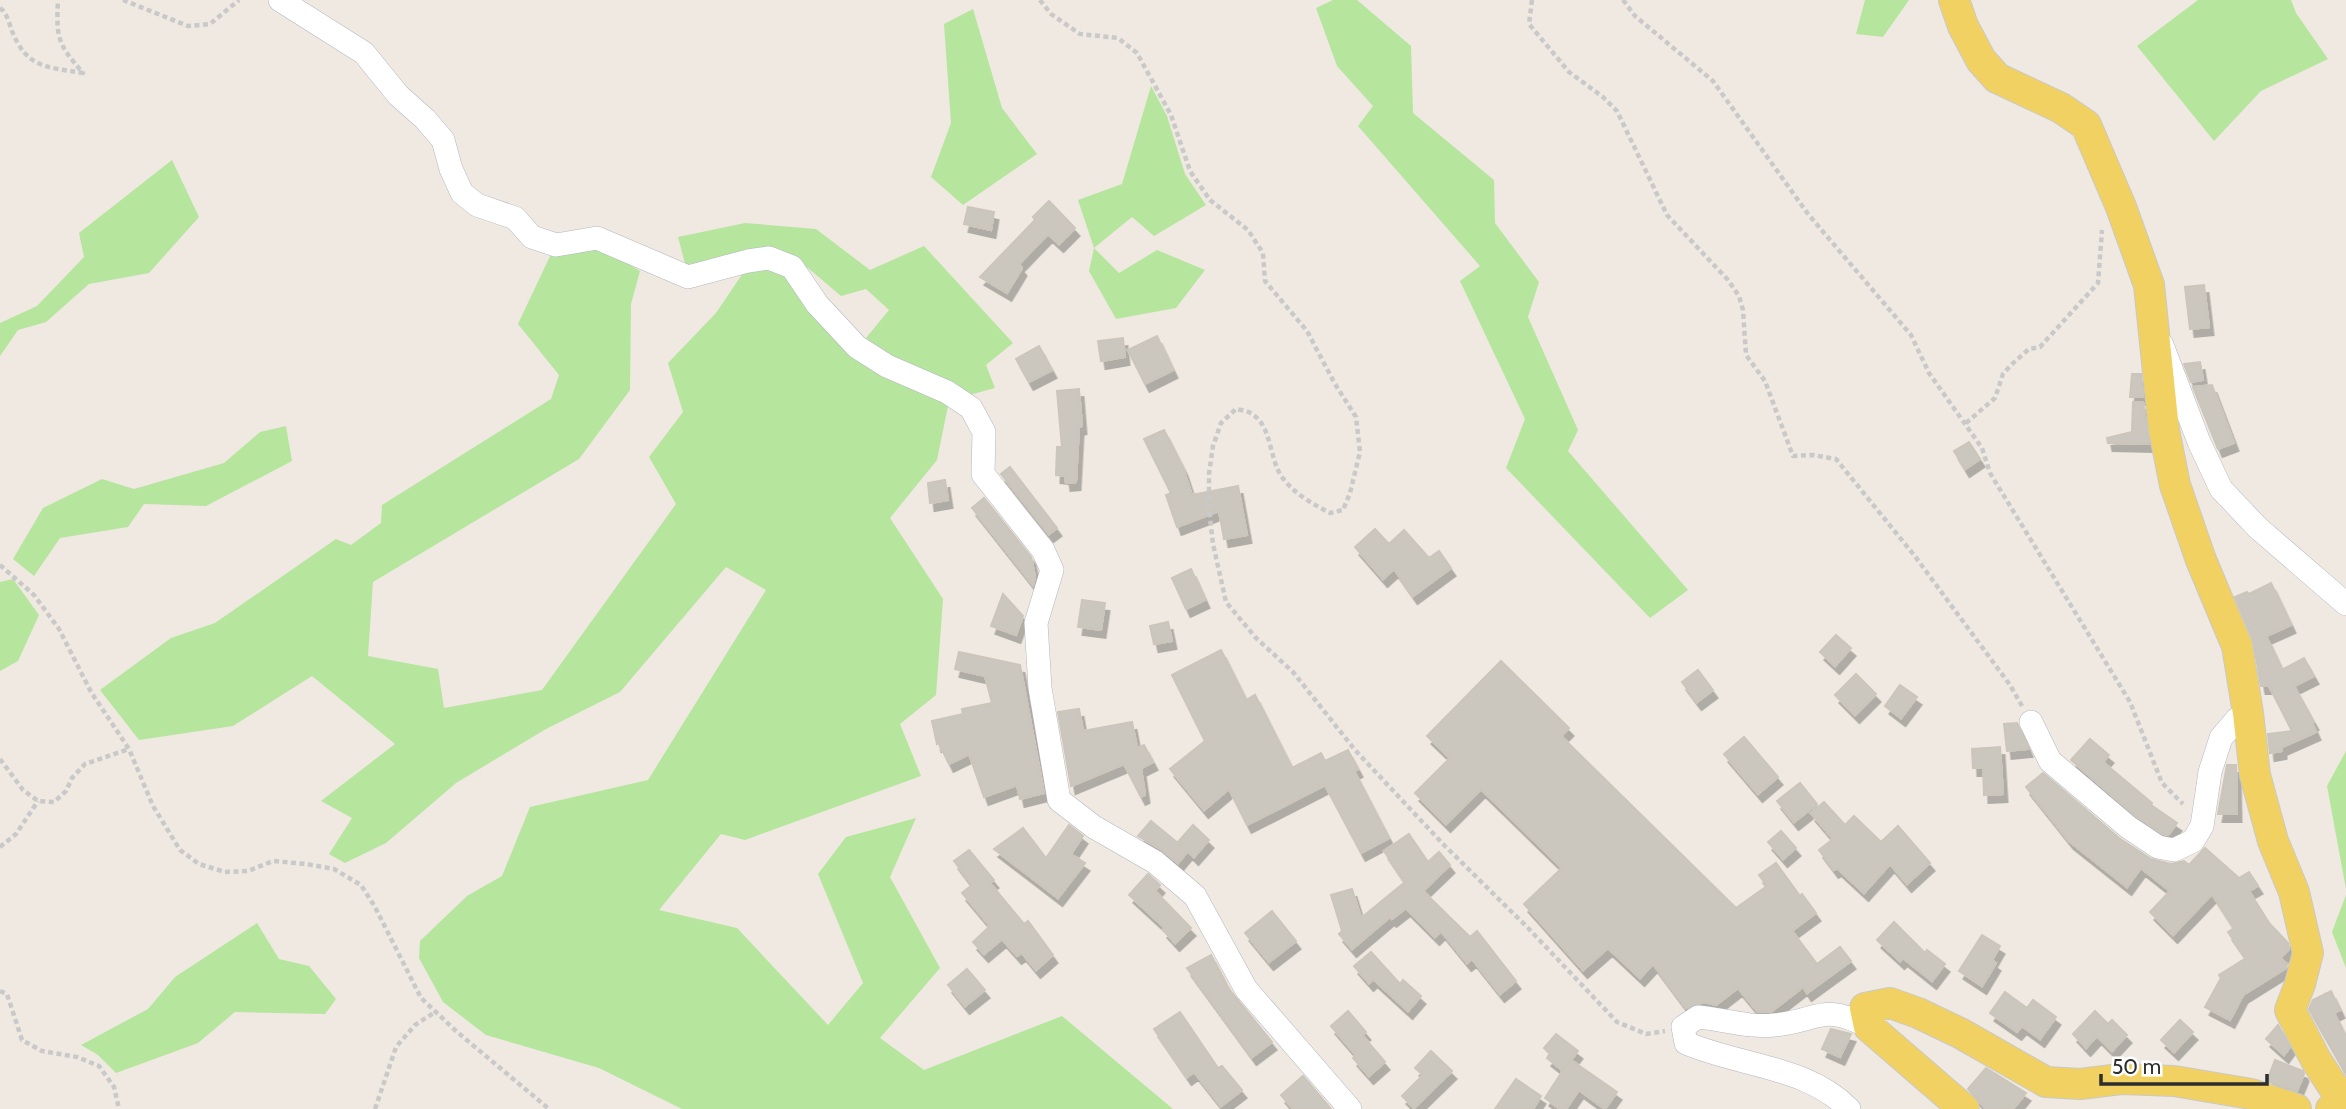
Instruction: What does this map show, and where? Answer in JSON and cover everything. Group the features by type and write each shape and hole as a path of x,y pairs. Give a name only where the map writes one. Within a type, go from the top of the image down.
{"main road":[{"path":"1954,0 1963,26 1981,60 1997,78 2061,108 2086,125 2149,285 2164,430 2175,485 2236,646 2248,713 2255,775 2273,841 2294,892 2308,953 2301,984 2290,1010 2336,1091 2337,1104 2331,1109"},
{"path":"1964,1109 1869,1027 1865,1008 1890,1003 1918,1013 1960,1033 2046,1082 2080,1084 2121,1079 2175,1082 2251,1094 2296,1109"}],"street":[{"path":"281,0 364,53 398,95 425,119 443,140 451,169 462,193 477,205 516,218 531,237 556,244 597,239 688,277 769,258 792,267 817,304 858,347 887,366 947,392 971,408 984,432 983,474 1043,550 1052,569 1036,623 1040,688 1059,800 1094,827 1156,862 1195,896 1246,989 1350,1109"},
{"path":"2155,328 2199,442 2221,489 2258,528 2346,604"},
{"path":"2031,722 2050,761 2128,827 2158,847 2174,850 2193,841 2202,826 2210,772 2221,737 2237,719 2248,713"},
{"path":"1849,1109 1835,1094 1798,1078 1755,1063 1709,1053 1686,1043 1683,1027 1698,1017 1774,1025 1827,1013 1847,1015 1869,1027"}],"path":[{"path":"0,8 4,10 15,38 28,59 52,68 83,73 63,50 57,29 58,0"},
{"path":"123,0 188,26 210,24 239,0"},
{"path":"1040,0 1051,14 1080,34 1118,38 1137,53 1171,115 1190,171 1210,200 1248,230 1263,253 1265,281 1307,331 1356,417 1360,452 1350,493 1343,510 1330,513 1306,500 1283,479 1273,461 1265,429 1253,414 1236,409 1221,423 1213,446 1209,474 1209,509 1213,544 1226,602 1256,638 1293,672 1364,760 1617,1022 1646,1034 1683,1027"},
{"path":"1532,0 1529,24 1569,72 1603,97 1616,111 1667,215 1728,280 1739,296 1743,310 1746,355 1765,381 1793,456 1813,455 1836,459 1914,555 2010,685 2031,722"},
{"path":"1623,0 1635,16 1713,81 1808,214 1912,335 1929,373 1982,448 1990,473 2130,702 2162,783 2202,826"},
{"path":"1966,422 1995,398 2003,374 2011,365 2029,349 2040,347 2098,283 2100,242 2113,188"},
{"path":"0,565 34,595 58,629 91,692 129,749 153,806 180,850 199,864 226,872 248,871 273,861 306,864 334,869 361,885 421,998 549,1109"},
{"path":"0,759 23,789 37,801 54,802 66,791 72,778 85,764 129,749"},
{"path":"0,847 16,834 37,801"},
{"path":"0,991 6,994 22,1040 42,1051 77,1057 99,1066 114,1087 119,1109"},
{"path":"375,1109 396,1047 415,1025 435,1012"}],"green space":[{"path":"1333,0 1357,0 1411,46 1413,113 1494,180 1495,223 1539,282 1528,317 1578,430 1568,451 1688,590 1650,618 1506,468 1525,419 1460,281 1480,266 1358,126 1373,106 1337,66 1316,8"},
{"path":"1865,0 1909,0 1883,37 1856,34"},
{"path":"2198,0 2291,0 2296,13 2328,59 2261,91 2214,141 2137,46"},
{"path":"973,9 1002,108 1037,154 963,205 931,177 951,123 944,24"},
{"path":"1151,86 1167,116 1185,174 1206,205 1154,236 1132,217 1094,248 1078,200 1122,184"},
{"path":"172,160 199,217 149,273 89,284 46,322 18,330 0,356 0,323 37,306 84,257 79,233"},
{"path":"745,223 816,229 870,270 924,246 1013,343 986,365 995,388 966,396 889,357 866,338 889,310 866,289 841,296 808,268 774,255 687,271 678,237"},
{"path":"602,248 640,271 631,304 630,390 579,459 373,582 368,656 438,669 444,708 542,690 676,504 649,457 683,412 668,363 716,313 743,273 770,268 789,273 816,312 949,401 937,460 890,518 943,599 936,695 900,724 921,776 745,840 721,834 659,910 737,928 828,1025 863,983 818,874 846,837 916,818 890,877 940,968 880,1038 924,1070 1062,1016 1173,1109 682,1109 599,1068 486,1035 443,1002 419,958 420,941 467,896 502,876 530,807 648,780 766,590 726,567 620,692 546,729 456,783 386,843 345,863 329,854 352,818 321,801 395,744 312,676 233,726 139,740 100,690 171,638 215,623 336,539 351,545 381,523 382,505 551,399 559,375 518,324 552,252"},
{"path":"1094,248 1119,273 1157,250 1205,270 1176,308 1116,319 1089,271"},
{"path":"286,426 292,461 206,506 144,504 128,527 60,538 34,576 13,559 43,508 102,479 134,489 224,463 260,432"},
{"path":"13,579 39,615 18,661 0,671 0,582"},
{"path":"2346,751 2346,889 2327,786"},
{"path":"2346,895 2346,968 2332,932"},
{"path":"257,923 279,959 309,966 336,999 325,1014 235,1012 198,1043 116,1073 98,1055 81,1045 148,1009 175,977"}],"building":[{"path":"1049,201 1075,228 1059,244 1048,234 1019,264 1022,268 1007,293 980,277 1035,220 1033,217"},
{"path":"968,207 994,212 991,230 964,224"},
{"path":"2204,285 2209,327 2190,329 2185,287"},
{"path":"1157,336 1173,370 1145,384 1128,350"},
{"path":"1123,338 1125,357 1101,361 1098,341"},
{"path":"1039,346 1052,370 1029,382 1016,359"},
{"path":"2200,362 2203,380 2191,382 2184,364"},
{"path":"2132,374 2141,374 2143,397 2130,397"},
{"path":"2212,385 2234,443 2218,449 2193,387"},
{"path":"1079,389 1082,426 1079,427 1076,482 1066,483 1065,476 1056,475 1057,447 1062,447 1057,391"},
{"path":"2133,402 2143,402 2149,444 2108,443 2107,438 2132,432"},
{"path":"1164,430 1183,468 1192,495 1238,486 1247,535 1224,539 1219,511 1177,527 1166,495 1171,493 1144,439"},
{"path":"1969,442 1980,459 1965,469 1954,451"},
{"path":"1010,467 1057,528 1049,534 1001,474"},
{"path":"945,480 948,500 930,503 928,483"},
{"path":"984,498 1031,557 1035,577 1033,585 972,508"},
{"path":"1375,529 1389,544 1404,530 1429,558 1439,551 1451,568 1413,596 1394,569 1383,579 1355,547"},
{"path":"1191,569 1205,600 1186,609 1172,578"},
{"path":"2271,583 2291,625 2266,636 2282,670 2304,658 2314,676 2294,686 2314,722 2312,723 2316,732 2282,747 2282,751 2270,753 2268,734 2292,731 2269,686 2261,686 2253,640 2235,597 2247,592 2249,594"},
{"path":"1003,594 1023,616 1016,635 991,626"},
{"path":"1082,600 1105,603 1101,630 1078,627"},
{"path":"1168,622 1172,641 1154,644 1150,626"},
{"path":"1836,635 1851,648 1835,666 1820,652"},
{"path":"1221,650 1246,700 1255,695 1292,768 1321,753 1325,761 1348,750 1358,769 1354,771 1389,838 1361,853 1325,785 1247,825 1229,789 1204,810 1170,769 1205,741 1172,675"},
{"path":"959,652 1020,665 1044,793 1020,799 1017,785 984,797 969,754 949,764 939,743 937,744 932,721 963,714 962,709 992,703 985,676 955,669"},
{"path":"1501,661 1569,728 1561,736 1736,908 1767,886 1759,875 1776,863 1816,913 1793,932 1817,964 1840,947 1851,961 1807,993 1803,987 1772,1011 1764,1012 1757,1011 1738,988 1716,1005 1704,1002 1686,1008 1653,964 1640,978 1608,948 1583,970 1524,904 1562,868 1481,789 1446,824 1415,793 1450,758 1427,736"},
{"path":"1698,670 1713,690 1697,702 1682,682"},
{"path":"1856,674 1876,694 1855,715 1835,695"},
{"path":"1900,685 1917,697 1901,718 1885,706"},
{"path":"1079,709 1083,731 1132,722 1137,748 1144,745 1153,762 1141,768 1145,795 1141,797 1124,764 1071,786 1058,712"},
{"path":"2017,723 2028,749 2007,751 2004,724"},
{"path":"1744,737 1778,777 1758,794 1724,754"},
{"path":"2090,739 2109,755 2103,762 2152,803 2151,805 2177,823 2168,835 2136,816 2071,760"},
{"path":"2000,747 2003,794 1984,795 1983,768 1973,768 1972,749"},
{"path":"2227,765 2236,765 2237,814 2218,814"},
{"path":"2043,773 2119,838 2151,859 2171,864 2184,861 2189,865 2205,848 2239,878 2249,872 2258,886 2249,891 2269,923 2288,943 2289,949 2280,958 2287,964 2286,968 2243,995 2230,1020 2205,1007 2221,978 2219,975 2246,958 2228,932 2234,928 2212,894 2173,935 2150,912 2170,891 2141,868 2127,887 2069,841 2026,787"},
{"path":"1800,783 1817,804 1794,822 1777,801"},
{"path":"1824,802 1845,825 1854,816 1881,842 1898,826 1930,863 1907,884 1890,864 1864,893 1837,868 1834,870 1819,850 1833,839 1811,813"},
{"path":"1151,821 1184,848 1178,842 1193,825 1209,840 1194,857 1188,851 1178,863 1138,836"},
{"path":"1069,825 1083,836 1071,854 1085,863 1058,898 994,849 1023,828 1046,858"},
{"path":"1781,831 1796,848 1783,859 1768,842"},
{"path":"1409,834 1428,862 1439,852 1450,865 1423,891 1470,937 1477,931 1516,981 1500,994 1472,959 1467,963 1441,931 1435,937 1406,908 1392,919 1390,917 1352,949 1339,934 1342,931 1331,895 1352,889 1361,918 1405,882 1384,851"},
{"path":"969,850 994,880 990,883 1024,924 1028,921 1053,955 1036,970 1022,953 1017,956 1002,939 984,954 973,942 990,926 962,893 972,885 954,861"},
{"path":"1148,874 1160,885 1155,891 1191,928 1175,943 1163,930 1165,928 1129,895"},
{"path":"1272,911 1296,941 1269,962 1245,933"},
{"path":"1894,922 1925,953 1927,950 1945,964 1932,981 1903,958 1900,961 1877,940"},
{"path":"1982,935 2000,946 1992,960 1996,963 1982,986 1959,971"},
{"path":"1371,952 1400,984 1403,980 1421,996 1408,1011 1373,979 1369,983 1354,966"},
{"path":"1211,955 1228,988 1272,1042 1252,1057 1187,968"},
{"path":"967,969 985,990 965,1006 948,985"},
{"path":"2331,991 2340,1010 2334,1013 2346,1037 2346,1074 2309,1009 2313,1000"},
{"path":"2005,992 2027,1008 2033,1000 2056,1017 2040,1039 2022,1026 2017,1032 1990,1013"},
{"path":"1348,1011 1366,1032 1362,1035 1385,1062 1369,1076 1353,1058 1356,1055 1331,1026"},
{"path":"2095,1011 2108,1024 2112,1020 2127,1035 2112,1051 2097,1036 2086,1048 2073,1034"},
{"path":"1180,1012 1218,1068 1222,1066 1242,1090 1221,1106 1194,1072 1187,1077 1154,1029"},
{"path":"2180,1020 2193,1032 2174,1052 2161,1040"},
{"path":"2278,1025 2290,1047 2284,1055 2266,1039"},
{"path":"1831,1029 1851,1034 1840,1057 1822,1049"},
{"path":"1556,1034 1578,1051 1571,1060 1617,1092 1605,1109 1579,1090 1566,1109 1560,1109 1545,1098 1569,1061 1562,1070 1547,1058 1550,1054 1544,1048"},
{"path":"1431,1051 1452,1071 1414,1108 1402,1096 1423,1075 1415,1068"},
{"path":"2275,1060 2303,1071 2297,1091 2267,1081"},
{"path":"1986,1068 2026,1093 2013,1109 1986,1109 1968,1089"},
{"path":"1303,1076 1331,1109 1293,1109 1281,1095"},
{"path":"1516,1079 1541,1096 1533,1109 1495,1109"}]}
